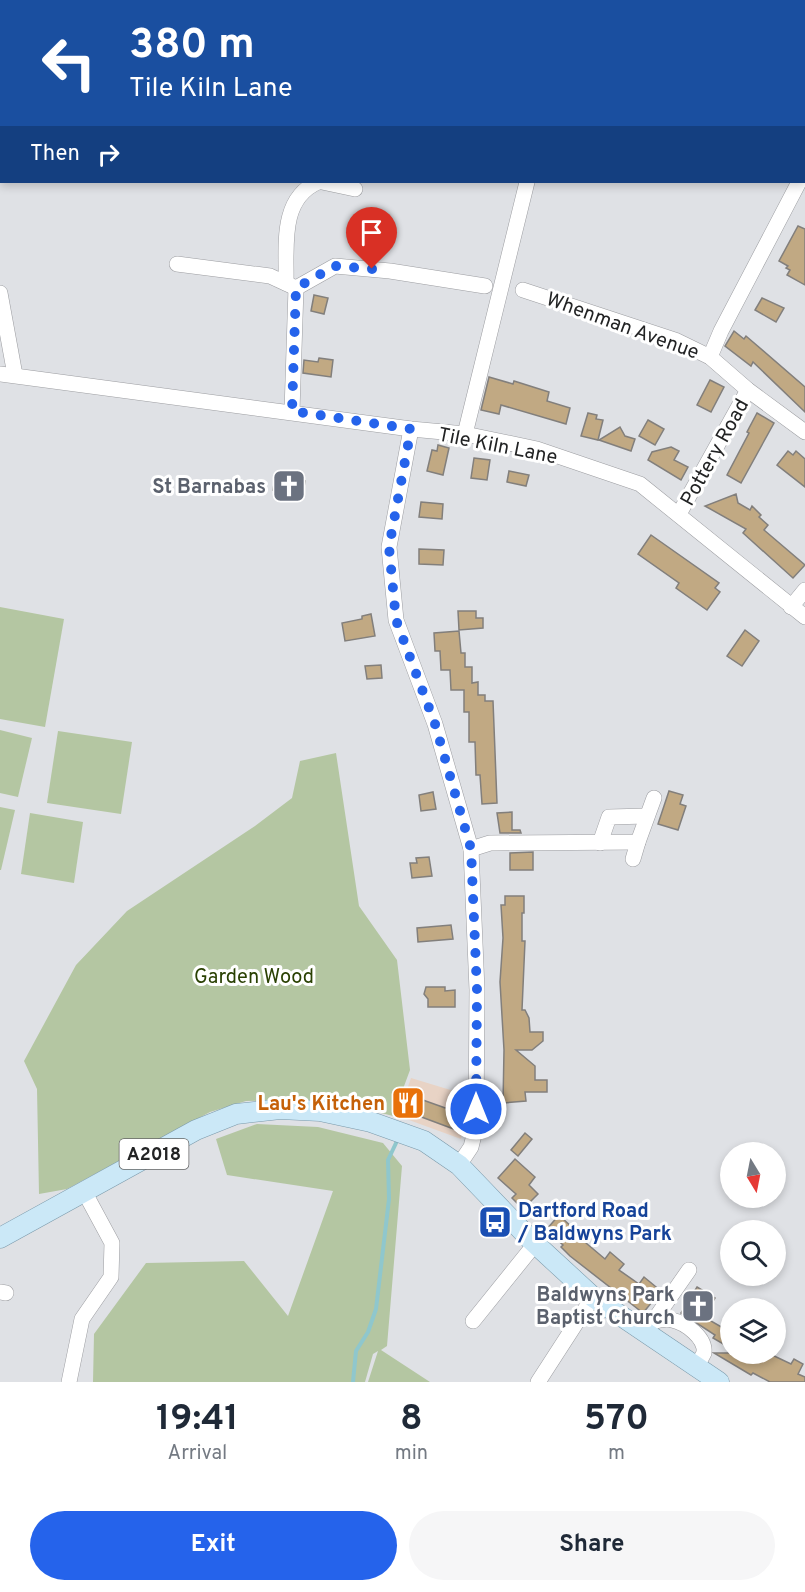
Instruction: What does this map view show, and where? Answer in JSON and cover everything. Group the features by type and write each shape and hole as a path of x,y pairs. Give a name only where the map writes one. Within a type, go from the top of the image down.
{"main road":[{"name":"A2018","path":"0,1238 196,1130 236,1114 280,1109 320,1111 371,1122 424,1141 459,1165 535,1245 593,1297 649,1328 707,1377"}],"street":[{"path":"292,411 290,211 306,187 317,183"},
{"path":"325,183 356,189"},
{"path":"465,434 527,183"},
{"path":"710,357 798,183"},
{"path":"177,264 270,276 291,285 335,266 390,271 485,286"},
{"name":"Whenman Avenue","path":"523,290 675,340 710,357 748,390 805,432"},
{"path":"0,293 8,374"},
{"name":"Tile Kiln Lane","path":"8,374 411,429 465,434 537,449 640,484 805,617"},
{"name":"Pottery Road","path":"679,514 748,390"},
{"path":"411,429 389,547 396,620 435,724 471,849 477,990 476,1127 471,1147 459,1165"},
{"path":"791,607 805,590"},
{"path":"633,859 654,798"},
{"path":"600,843 609,817 647,816"},
{"path":"471,849 490,843 638,842"},
{"path":"69,1382 82,1320 111,1277 112,1243 85,1193"},
{"path":"473,1321 535,1245"},
{"path":"649,1328 689,1270"},
{"path":"538,1382 593,1297"},
{"path":"649,1328 671,1319 680,1323 701,1340 705,1348 707,1377"}],"shaded area":[{"path":"411,1078 467,1095 461,1139 398,1116"}],"green space":[{"path":"0,607 64,619 45,727 0,719"},
{"path":"0,730 32,738 18,797 0,793"},
{"path":"58,731 132,742 121,814 47,803"},
{"name":"Garden Wood","path":"336,753 359,906 397,960 410,1070 393,1116 321,1100 246,1101 210,1112 67,1189 39,1194 37,1089 24,1061 76,965 127,911 255,826 292,798 300,761"},
{"path":"0,807 15,810 1,870 0,870"},
{"path":"30,813 83,822 74,883 21,874"},
{"path":"257,1124 318,1127 383,1143 402,1166 387,1346 381,1350 430,1382 368,1382 378,1351 373,1354 365,1382 93,1382 94,1334 146,1263 244,1261 288,1316 333,1191 227,1175 216,1139"}],"building":[{"path":"798,226 805,229 805,285 787,275 790,270 786,268 788,266 779,261"},
{"path":"314,295 328,298 324,314 311,311"},
{"path":"762,298 784,308 776,322 755,310"},
{"path":"734,331 744,339 746,336 805,387 805,412 753,362 751,366 725,346"},
{"path":"319,358 333,360 331,377 303,373 304,360 318,362"},
{"path":"489,377 513,384 514,381 549,392 547,401 570,408 566,424 501,405 499,414 481,410"},
{"path":"710,380 724,387 711,412 697,405"},
{"path":"588,413 597,415 596,419 603,420 598,440 581,436"},
{"path":"757,413 774,423 741,483 727,475"},
{"path":"648,420 664,429 655,445 639,436"},
{"path":"620,427 625,436 635,439 631,451 599,440"},
{"path":"438,445 449,448 443,475 427,471 432,450 437,451"},
{"path":"671,447 679,451 674,460 688,467 681,480 648,460 652,452"},
{"path":"788,451 793,455 796,451 805,459 805,487 777,465"},
{"path":"474,458 490,460 487,480 471,478"},
{"path":"509,471 529,475 526,486 507,482"},
{"name":"St Barnabas","path":"275,477 305,481 303,494 273,490"},
{"path":"736,494 738,503 750,510 752,506 761,515 759,517 768,525 764,530 805,565 793,578 743,533 746,529 705,506"},
{"path":"421,502 443,504 442,519 419,517"},
{"path":"651,535 719,583 715,588 720,592 707,610 676,588 679,583 638,554"},
{"path":"419,549 444,550 443,565 419,564"},
{"path":"458,611 476,611 476,618 483,618 483,628 459,630"},
{"path":"371,614 375,636 345,641 342,623 362,619 362,616"},
{"path":"745,630 759,641 742,666 727,656"},
{"path":"459,631 461,653 465,653 465,667 472,667 472,683 478,682 478,695 485,695 485,701 493,701 497,803 482,804 480,775 476,775 475,742 469,742 469,712 464,712 464,690 451,690 450,670 441,670 440,651 435,651 434,633"},
{"path":"381,665 382,678 367,679 365,666"},
{"path":"669,791 683,795 680,804 686,806 678,830 658,824"},
{"path":"433,792 436,809 421,811 419,795"},
{"path":"512,812 512,830 520,830 521,833 500,833 497,813"},
{"path":"533,852 533,870 510,870 510,853"},
{"path":"429,857 432,876 412,878 410,863 417,863 416,858"},
{"path":"505,896 524,896 522,1010 525,1010 529,1018 530,1032 543,1032 543,1041 532,1050 516,1050 535,1066 535,1080 547,1080 547,1092 525,1092 526,1101 503,1103 504,1050 500,982 503,938 501,905 505,905"},
{"path":"451,925 453,939 418,942 417,928"},
{"path":"426,987 445,987 445,991 455,990 455,1007 428,1007 428,999 424,994"},
{"path":"406,1094 465,1115 459,1131 400,1109"},
{"path":"525,1133 532,1139 518,1156 511,1150"},
{"path":"515,1159 535,1177 529,1185 538,1194 523,1209 512,1198 516,1194 498,1178"},
{"path":"559,1215 576,1231 580,1231 587,1237 586,1243 605,1259 610,1252 624,1264 619,1270 639,1284 644,1277 661,1291 643,1313 570,1256 561,1247 563,1245 546,1230"},
{"name":"Baldwyns Park Baptist Church","path":"697,1287 715,1298 704,1317 720,1326 720,1342 713,1338 715,1335 681,1313"},
{"path":"794,1359 803,1364 798,1374 805,1377 805,1382 770,1382 753,1373 751,1375 732,1364 786,1364 786,1362 791,1364"}],"waterway":[{"path":"353,1382 356,1351 368,1332 376,1309 389,1199 388,1160 397,1141"}],"place":[{"name":"St Barnabas","path":"289,486"},
{"name":"Lau's Kitchen","path":"408,1103"},
{"name":"Dartford Road / Baldwyns Park","path":"495,1222"},
{"name":"Baldwyns Park Baptist Church","path":"698,1306"}],"route":[{"path":"372,269 335,266 296,288 292,411 411,429 389,547 396,620 435,724 471,849 477,990 476,1109"}]}
